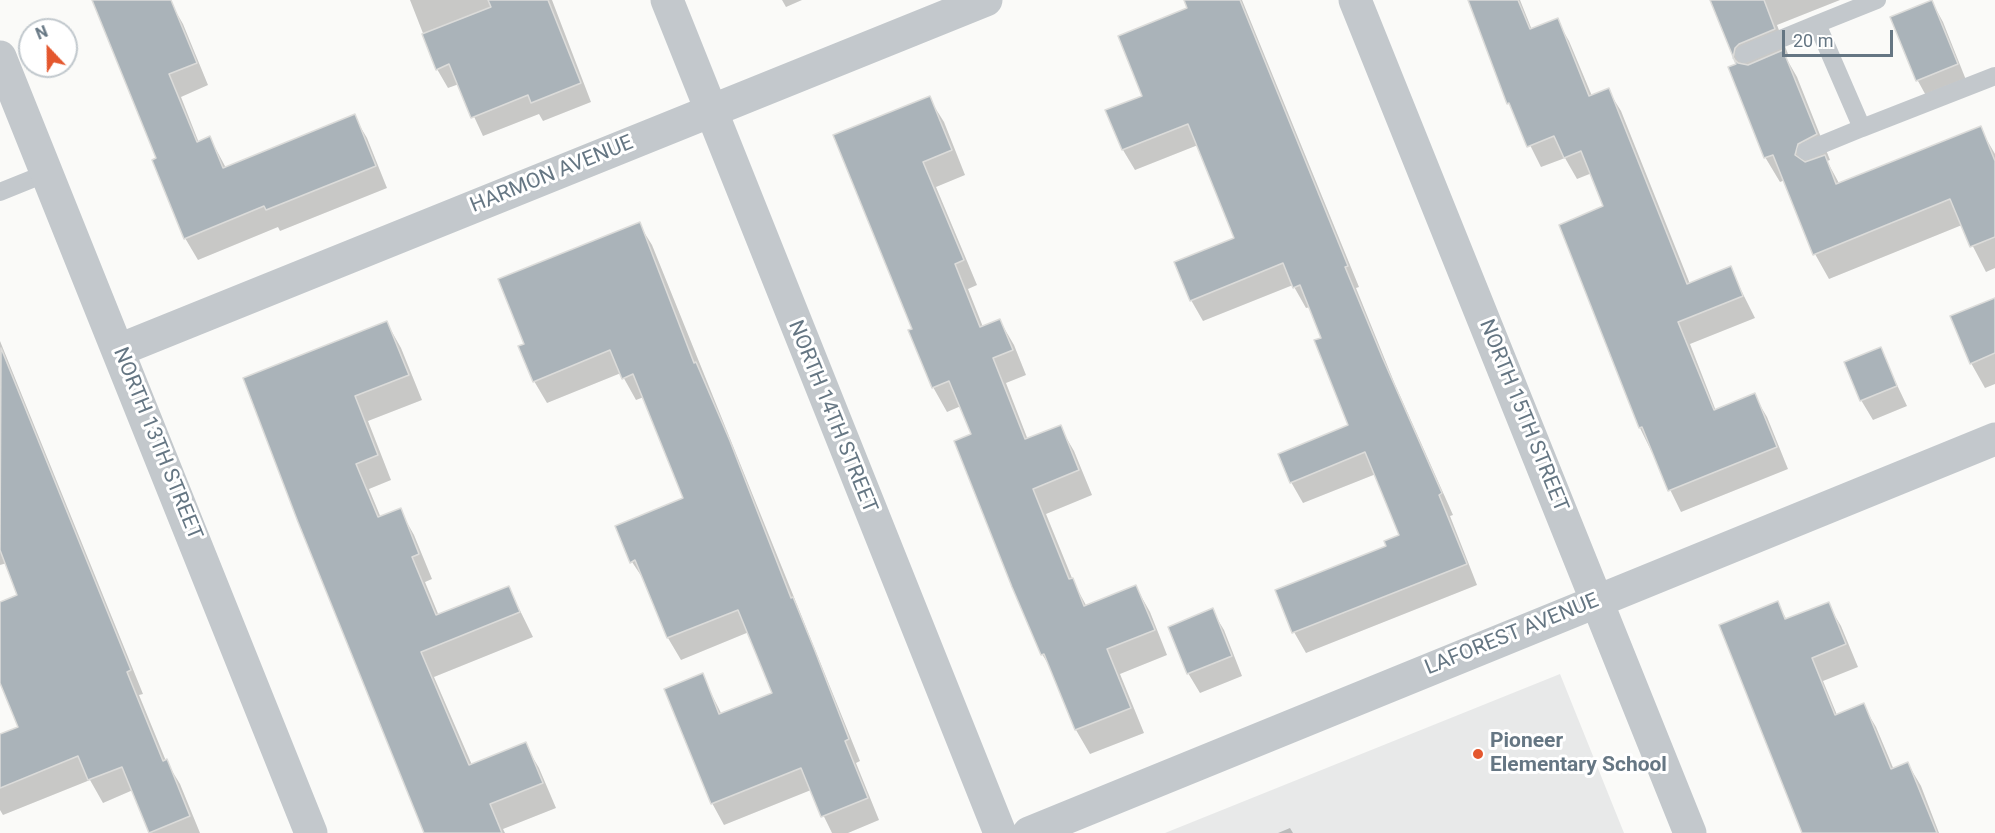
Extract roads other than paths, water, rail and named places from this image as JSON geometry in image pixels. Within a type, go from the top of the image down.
[{"type":"street","name":"NORTH 14TH STREET","points":[[667,0],[1000,833]]},
{"type":"street","name":"HARMON AVENUE","points":[[119,350],[986,0]]},
{"type":"street","name":"NORTH 15TH STREET","points":[[1355,0],[1690,833]]},
{"type":"street","name":"NORTH 13TH STREET","points":[[0,57],[311,833]]},
{"type":"street","name":"LAFOREST AVENUE","points":[[1029,833],[1995,439]]},
{"type":"lane","points":[[1744,54],[1877,0]]},
{"type":"lane","points":[[1817,24],[1862,128]]},
{"type":"lane","points":[[1806,151],[1995,76]]},
{"type":"lane","points":[[0,192],[47,172]]},
{"type":"place","name":"Pioneer Elementary School","points":[[1478,754]]}]
